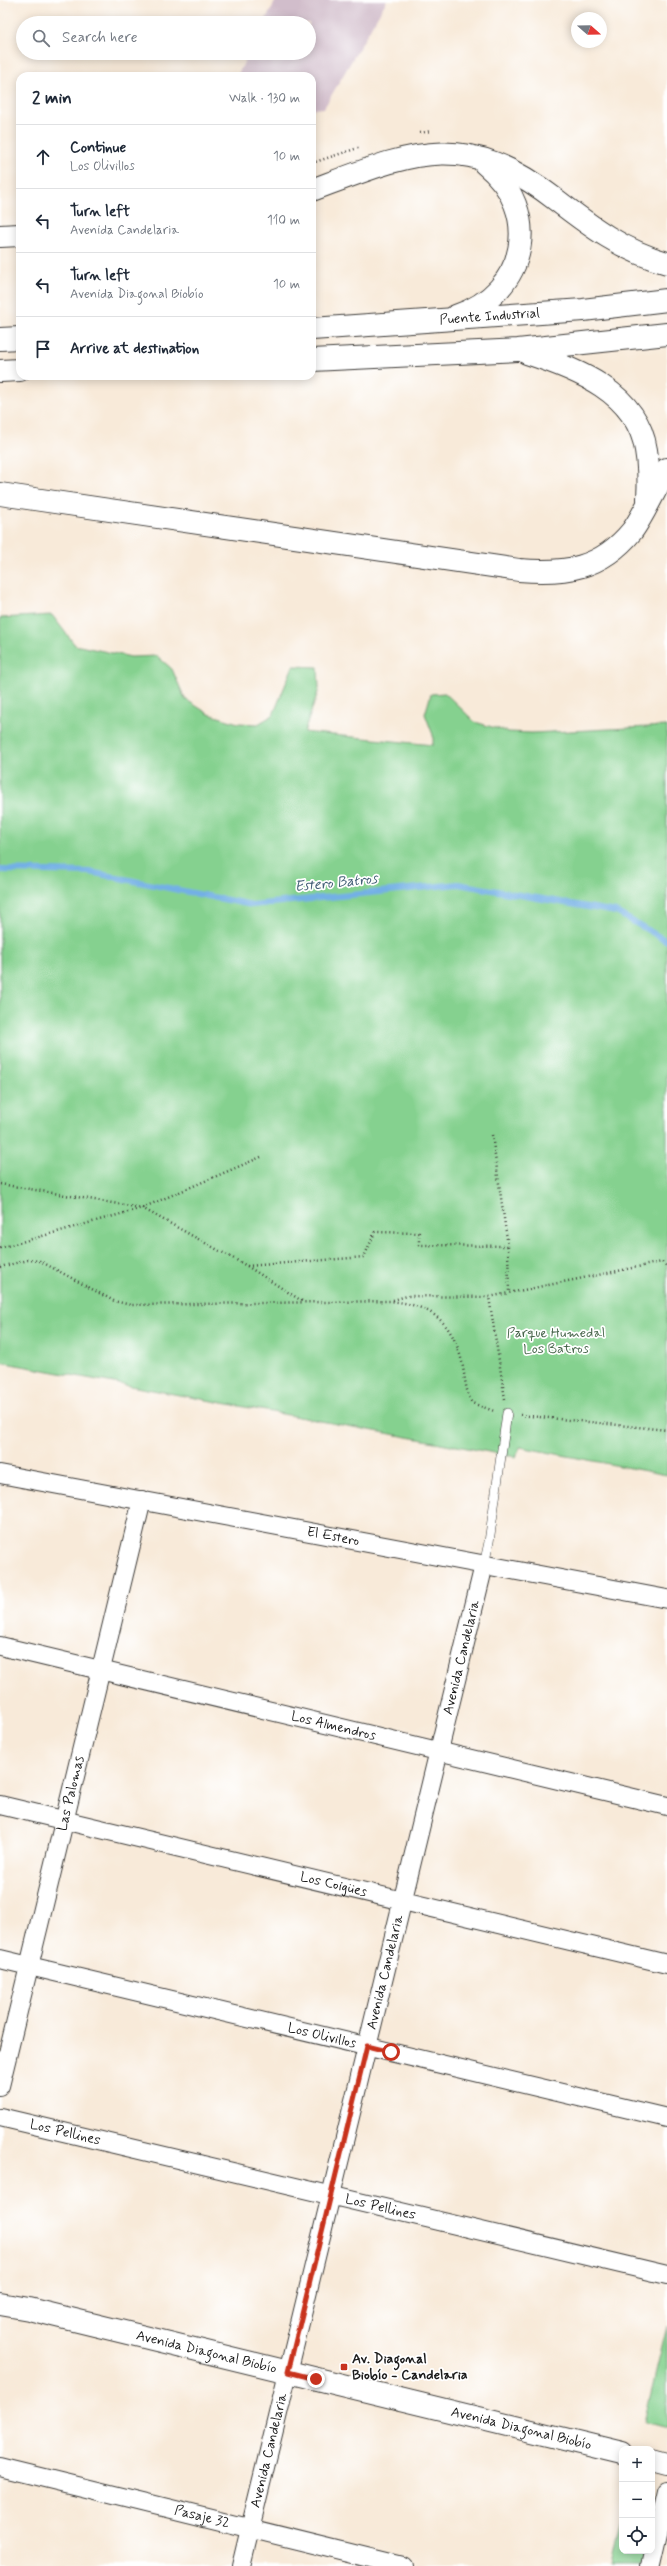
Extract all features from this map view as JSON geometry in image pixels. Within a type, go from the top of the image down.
[{"type":"main road","points":[[316,189],[404,156],[436,152],[474,156],[518,173],[620,245],[667,263]]},
{"type":"main road","points":[[442,320],[464,313],[488,298],[505,280],[513,267],[521,243],[522,223],[511,193],[496,173],[474,156]]},
{"type":"main road","points":[[0,236],[16,235]]},
{"type":"main road","name":"Puente Industrial","points":[[316,329],[583,310],[667,300]]},
{"type":"main road","points":[[316,360],[518,350],[667,334]]},
{"type":"main road","points":[[0,339],[16,338]]},
{"type":"main road","points":[[518,350],[578,371],[610,392],[627,408],[638,427],[646,449],[648,500]]},
{"type":"main road","points":[[0,371],[16,370]]},
{"type":"main road","points":[[0,494],[540,572],[574,569],[608,554],[632,530],[667,469]]},
{"type":"main road","name":"Avenida Diagonal Biobío","points":[[0,2304],[29,2309],[619,2452]]},
{"type":"main road","points":[[655,2461],[667,2464]]},
{"type":"street","name":"El Estero","points":[[0,1474],[667,1599]]},
{"type":"street","name":"Las Palomas","points":[[0,2086],[142,1500]]},
{"type":"street","name":"Avenida Candelaria","points":[[241,2566],[484,1565]]},
{"type":"street","name":"Los Almendros","points":[[0,1646],[667,1806]]},
{"type":"street","name":"Los Coigües","points":[[0,1805],[667,1964]]},
{"type":"street","name":"Los Olivillos","points":[[0,1959],[667,2118]]},
{"type":"street","name":"Los Pellines","points":[[0,2117],[667,2275]]},
{"type":"street","name":"Pasaje 32","points":[[0,2467],[403,2566]]},
{"type":"street","points":[[650,2566],[667,2492]]},
{"type":"lane","points":[[484,1565],[490,1542],[507,1413]]},
{"type":"path","points":[[492,1135],[508,1246],[509,1293]]},
{"type":"path","points":[[0,1248],[142,1208],[261,1157]]},
{"type":"path","points":[[0,1184],[142,1208],[247,1266],[303,1301]]},
{"type":"path","points":[[247,1266],[364,1257],[375,1232],[419,1233],[419,1245],[508,1246]]},
{"type":"path","points":[[0,1267],[28,1260],[40,1261],[114,1300],[131,1305],[303,1301],[390,1301],[422,1307],[444,1322],[457,1346],[465,1386],[472,1403],[481,1408],[507,1413],[667,1430]]},
{"type":"path","points":[[390,1301],[407,1296],[490,1297],[662,1262],[667,1267]]},
{"type":"path","points":[[490,1297],[507,1413]]},
{"type":"shaded area","points":[[276,0],[387,0],[324,108],[316,109],[316,72],[239,72],[245,60],[316,60],[316,16],[268,16]]},
{"type":"green space","name":"Parque Humedal Los Batros","points":[[52,615],[75,645],[131,657],[157,656],[172,669],[185,699],[209,714],[238,723],[258,724],[273,715],[293,666],[318,667],[319,689],[304,732],[433,745],[433,735],[425,714],[431,694],[445,693],[475,722],[509,732],[532,733],[667,726],[667,1475],[520,1447],[516,1457],[0,1362],[0,618]]},
{"type":"green space","points":[[667,2326],[667,2428],[644,2422]]},
{"type":"green space","points":[[619,2521],[619,2554],[646,2554],[643,2566],[609,2566]]},
{"type":"waterway","name":"Estero Batros","points":[[0,870],[90,872],[252,905],[458,884],[616,912],[667,941]]},
{"type":"place","name":"Av. Diagonal Biobío - Candelaria","points":[[344,2367]]},
{"type":"route","points":[[316,2379],[288,2372],[367,2046],[391,2052]]}]
